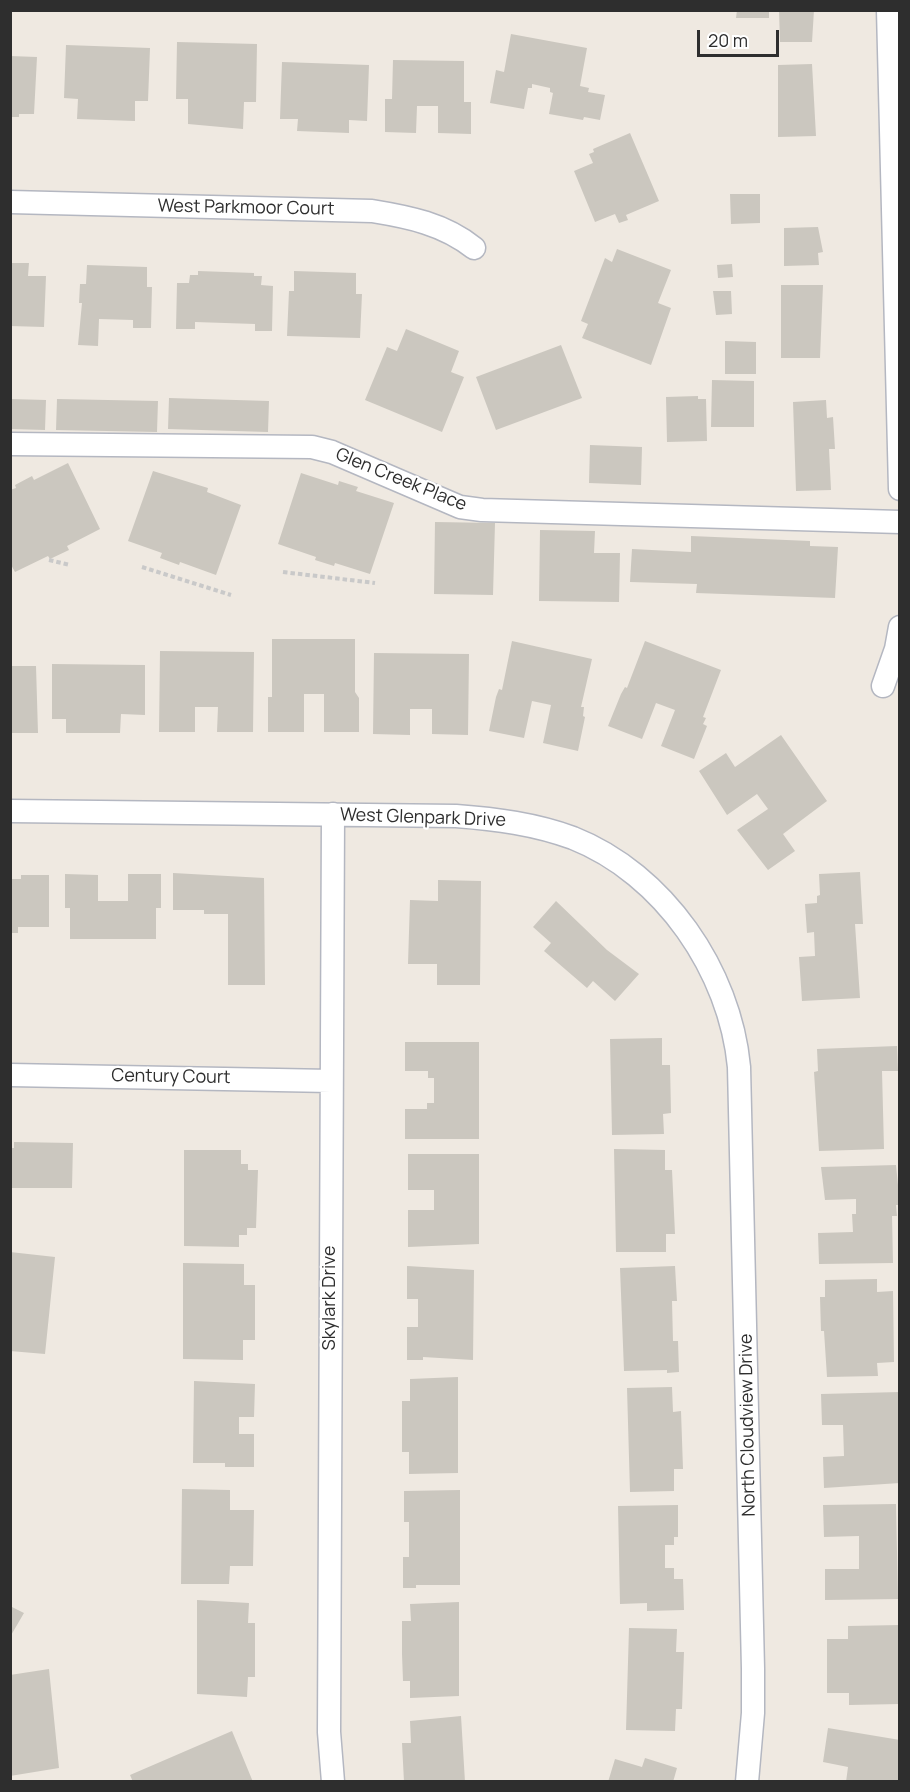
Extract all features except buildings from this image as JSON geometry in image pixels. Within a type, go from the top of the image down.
[{"type":"street","points":[[888,10],[900,489]]},
{"type":"street","name":"West Parkmoor Court","points":[[10,202],[372,211],[405,216],[439,226],[474,248]]},
{"type":"street","name":"Glen Creek Place","points":[[10,444],[312,447],[332,452],[460,507],[482,510],[900,522]]},
{"type":"street","points":[[883,686],[896,649],[900,627]]},
{"type":"street","name":"West Glenpark Drive","points":[[10,812],[333,814],[498,819],[572,838],[608,855],[664,902],[704,956],[729,1013],[736,1040],[739,1067]]},
{"type":"street","name":"Skylark Drive","points":[[333,814],[330,1081],[329,1732],[333,1782]]},
{"type":"street","name":"North Cloudview Drive","points":[[739,1067],[753,1669],[753,1713],[747,1782]]},
{"type":"street","name":"Century Court","points":[[10,1075],[330,1081]]},
{"type":"path","points":[[49,560],[70,565]]},
{"type":"path","points":[[142,567],[231,595]]},
{"type":"path","points":[[283,572],[375,583]]}]
